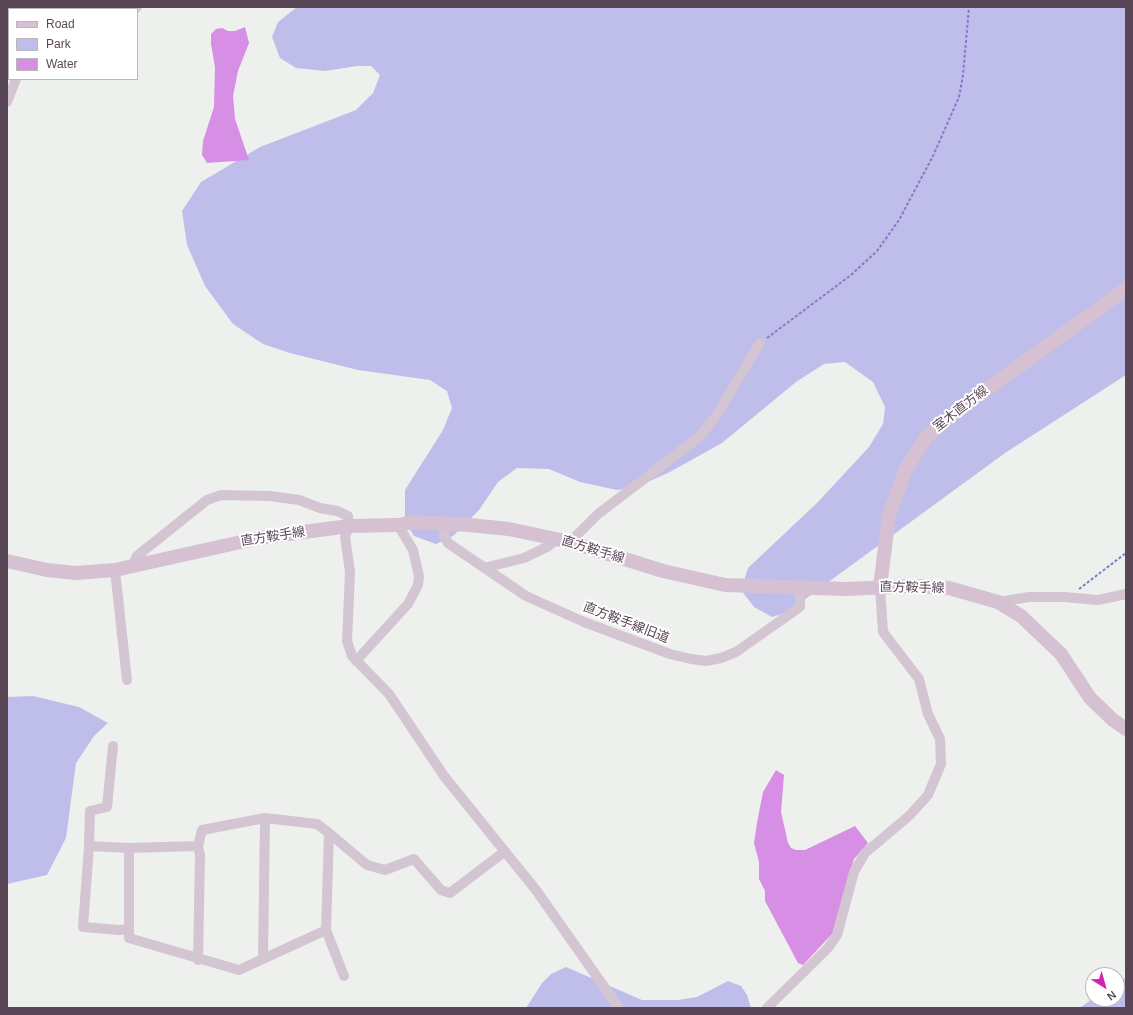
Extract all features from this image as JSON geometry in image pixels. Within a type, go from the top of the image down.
[{"type":"main road","name":"室木直方線","points":[[880,587],[889,515],[906,469],[927,436],[957,411],[1126,289]]},
{"type":"main road","name":"直方鞍手線","points":[[7,561],[47,570],[76,573],[115,570],[259,538],[349,526],[398,525],[413,522],[509,529],[564,540],[663,571],[725,585],[847,589],[880,587],[949,588],[998,602],[1021,616],[1061,654],[1090,698],[1112,720],[1126,729]]},
{"type":"street","points":[[7,102],[16,80]]},
{"type":"street","points":[[484,568],[524,558],[564,540],[698,438],[714,418],[760,343]]},
{"type":"street","points":[[132,566],[137,556],[207,500],[221,495],[270,496],[299,500],[320,508],[337,511],[348,516],[349,526],[345,537],[350,572],[347,641],[352,656],[389,694],[444,776],[536,890],[619,1008]]},
{"type":"street","name":"直方鞍手線旧道","points":[[446,524],[444,536],[448,543],[526,596],[541,604],[670,654],[706,661],[721,658],[736,652],[800,607],[800,587]]},
{"type":"street","points":[[356,661],[408,604],[418,585],[419,576],[413,550],[398,525]]},
{"type":"street","points":[[115,570],[127,680]]},
{"type":"street","points":[[768,1008],[828,948],[837,935],[854,872],[865,853],[909,816],[928,795],[941,764],[940,739],[928,714],[919,680],[883,632],[880,587]]},
{"type":"street","points":[[998,602],[1029,597],[1068,597],[1098,600],[1126,594]]},
{"type":"street","points":[[113,746],[107,807],[90,811],[83,928],[119,930],[129,929]]},
{"type":"street","points":[[198,960],[200,855],[198,846],[202,830],[265,818],[317,824],[368,865],[385,870],[414,859],[441,890],[450,893],[504,852]]},
{"type":"street","points":[[263,958],[265,818]]},
{"type":"street","points":[[329,833],[326,930],[344,976]]},
{"type":"street","points":[[89,846],[129,848],[198,846]]},
{"type":"street","points":[[129,848],[129,938],[198,960],[240,970],[326,930]]},
{"type":"path","points":[[760,343],[851,275],[877,251],[899,220],[934,156],[959,97],[963,75],[968,7]]},
{"type":"path","points":[[1068,597],[1126,553]]},
{"type":"green space","points":[[297,7],[1126,7],[1126,375],[1005,453],[786,613],[772,617],[754,607],[741,590],[748,568],[818,502],[869,447],[883,424],[885,407],[873,382],[845,362],[824,364],[796,382],[722,443],[668,473],[634,488],[617,490],[580,482],[549,469],[517,468],[498,482],[479,510],[453,536],[436,544],[414,536],[405,521],[405,490],[443,430],[452,408],[447,391],[430,380],[358,370],[290,353],[263,344],[233,324],[205,286],[187,245],[182,211],[201,182],[260,147],[356,110],[373,93],[380,75],[371,66],[357,66],[325,71],[296,68],[280,58],[272,37],[278,22]]},
{"type":"green space","points":[[33,696],[79,707],[108,723],[94,736],[76,763],[66,838],[47,875],[7,884],[7,697]]},
{"type":"green space","points":[[566,967],[642,1000],[678,1000],[697,997],[728,981],[741,986],[747,995],[751,1008],[526,1008],[542,983],[551,974]]},
{"type":"green space","points":[[1125,978],[1126,1008],[1080,1008],[1085,1004],[1085,1007],[1125,1007]]},
{"type":"water","points":[[245,27],[249,43],[238,71],[233,96],[235,119],[249,160],[207,163],[202,155],[203,141],[214,107],[215,67],[211,44],[211,34],[216,29],[222,28],[228,31],[235,31]]},
{"type":"water","points":[[776,770],[784,775],[781,812],[788,843],[791,848],[796,850],[805,850],[855,826],[868,843],[854,859],[832,934],[803,965],[798,963],[765,901],[765,891],[759,879],[759,862],[754,843],[763,792]]}]
